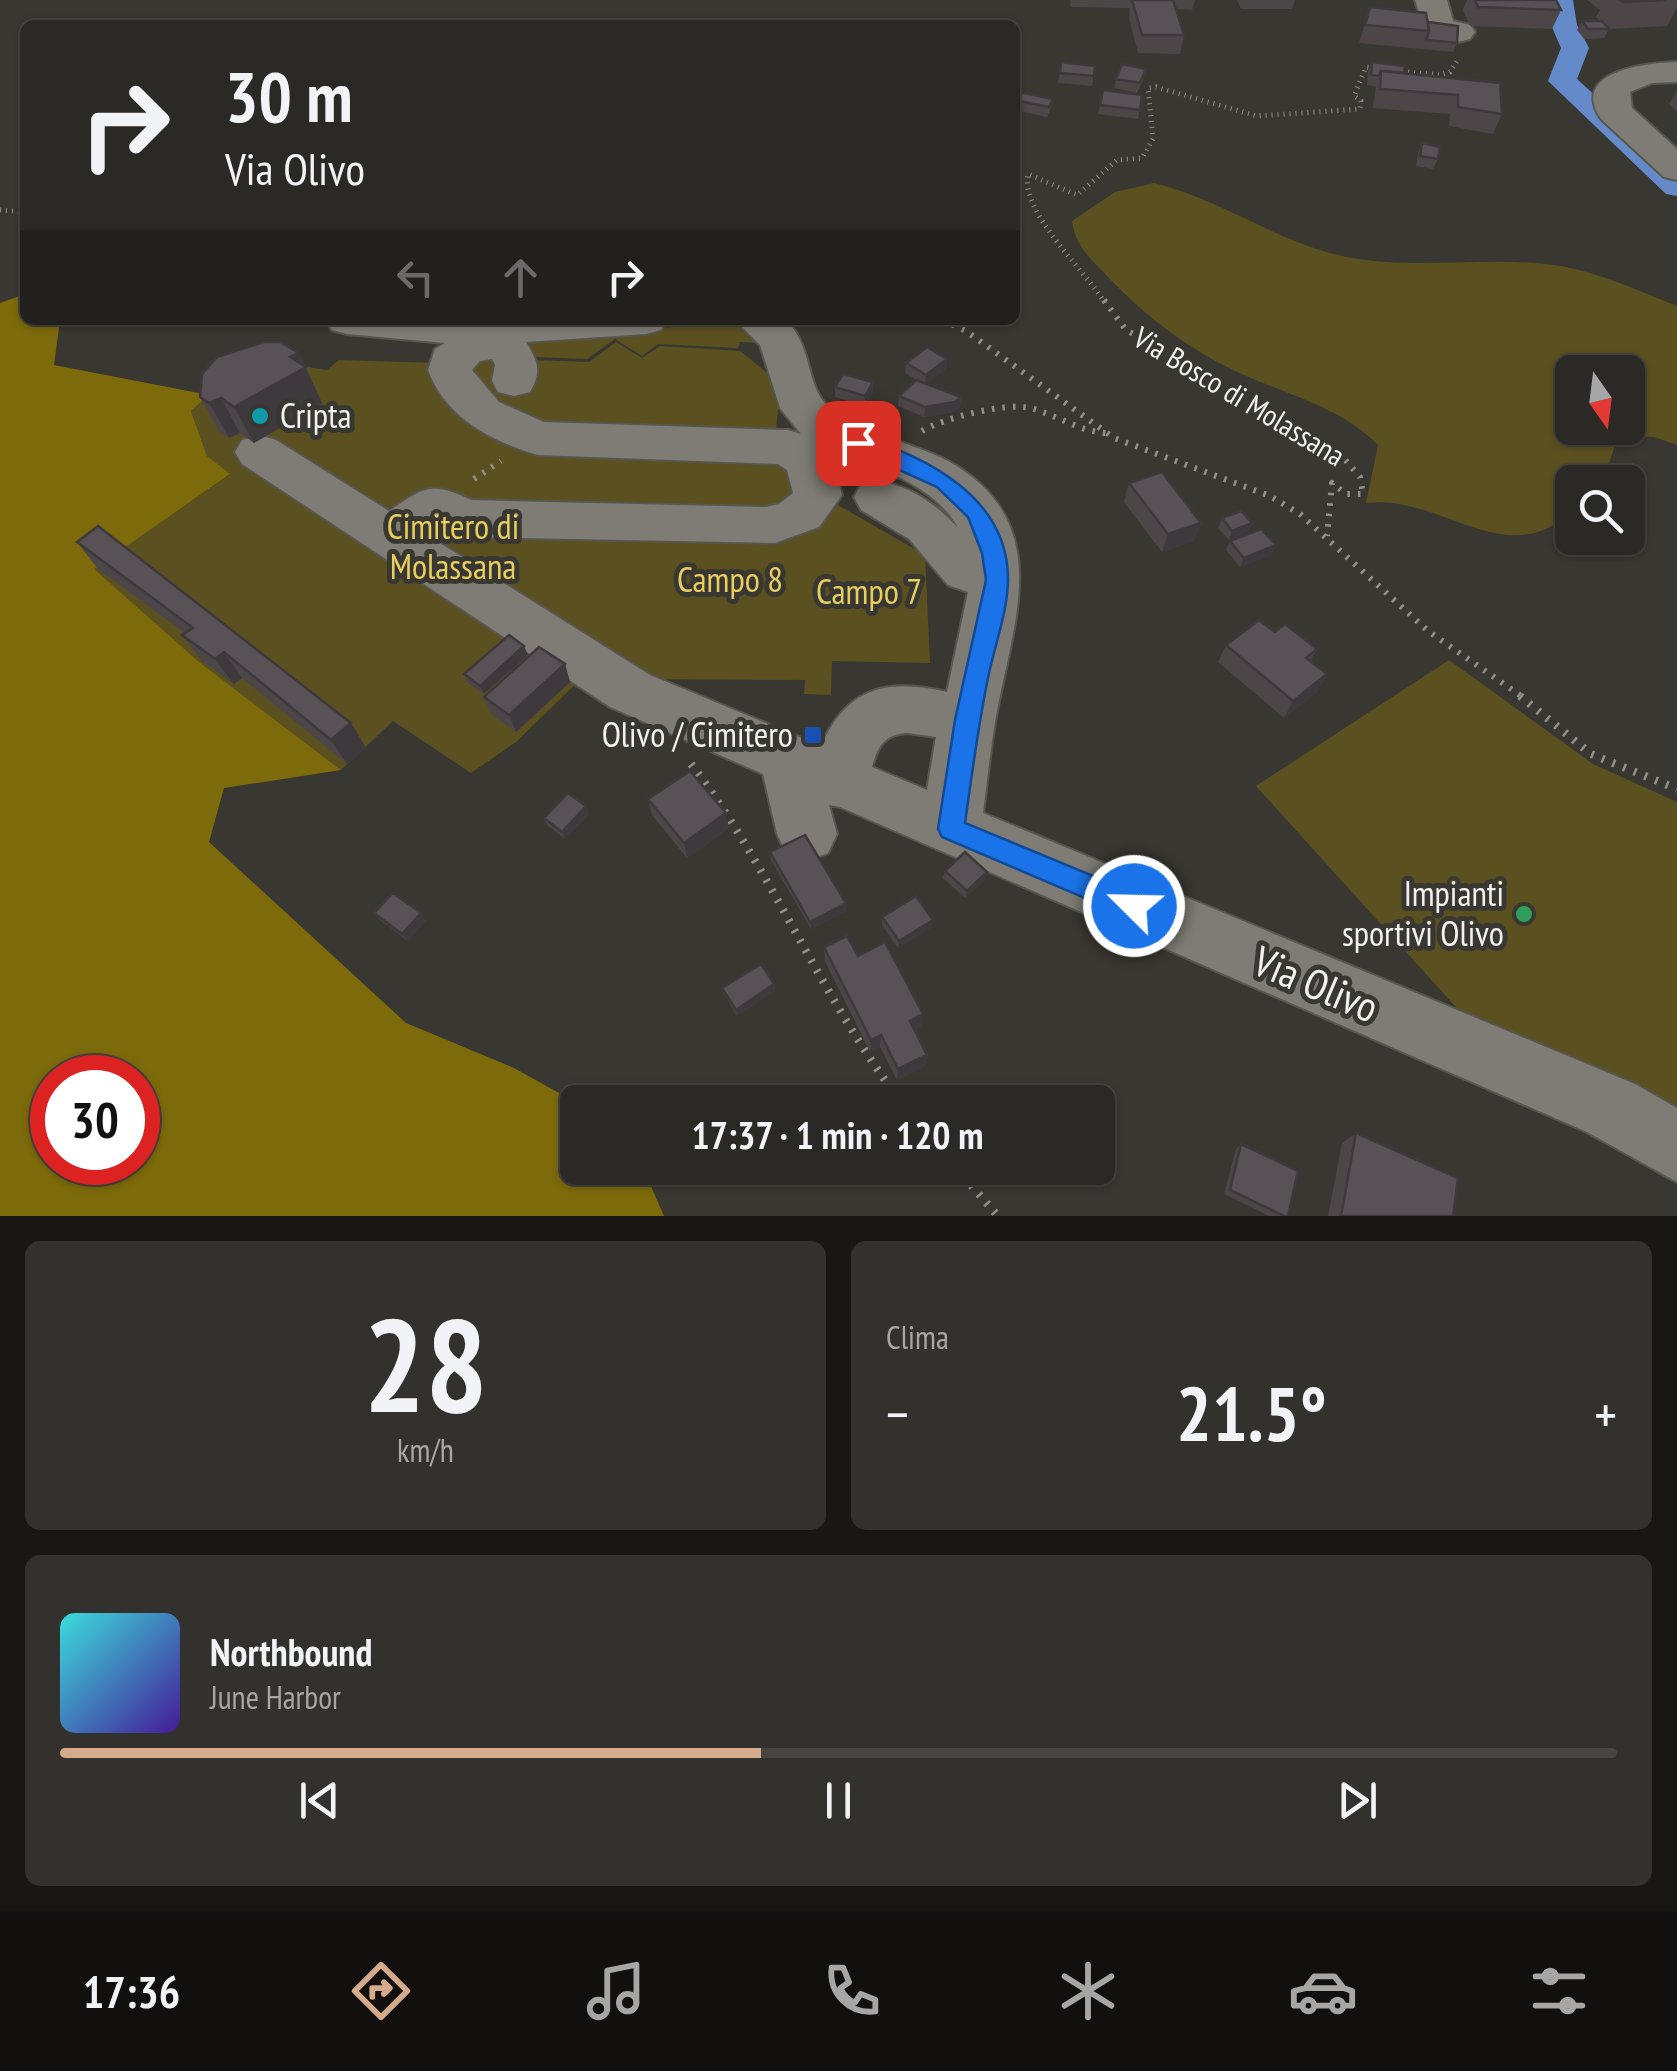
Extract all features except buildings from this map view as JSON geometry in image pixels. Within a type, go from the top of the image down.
[{"type":"street","points":[[1431,0],[1438,26],[1458,32]]},
{"type":"street","points":[[1676,168],[1614,111],[1610,99],[1612,87],[1625,79],[1677,72]]},
{"type":"street","points":[[383,325],[501,329],[565,325]]},
{"type":"street","points":[[762,325],[784,342],[802,406],[810,417],[896,482],[944,482],[977,513],[987,532],[997,580],[967,720],[951,829]]},
{"type":"street","points":[[390,536],[436,504],[464,518],[766,526],[794,521],[808,512],[818,495],[809,461],[788,447],[538,438],[483,413],[456,385],[451,360],[467,347],[487,342],[507,346],[517,365],[514,381]]},
{"type":"street","name":"Via Olivo","points":[[259,452],[630,692],[811,793],[951,829],[1611,1108],[1677,1147]]},
{"type":"street","points":[[811,793],[871,718],[893,709],[967,720]]},
{"type":"path","name":"Via Bosco di Molassana","points":[[1327,536],[1332,483],[1346,494],[1363,494],[1359,474],[1346,457],[1270,414],[1243,405],[1150,342],[1127,332],[1092,280],[1036,212],[1026,180],[1028,174],[1077,194],[1098,180],[1116,160],[1142,158],[1152,148],[1155,130],[1146,100],[1148,88],[1156,87],[1234,113],[1270,117],[1360,109],[1361,100],[1354,96],[1366,66],[1411,73],[1450,72],[1458,59],[1458,32]]},
{"type":"path","points":[[953,325],[1108,434],[1184,467],[1270,496],[1327,536],[1428,630],[1530,702],[1591,754],[1677,789]]},
{"type":"path","points":[[896,482],[922,432],[932,425],[994,409],[1028,407],[1063,418],[1088,432],[1108,434]]},
{"type":"path","points":[[436,504],[538,438]]},
{"type":"path","points":[[746,840],[832,1000],[873,1069],[887,1085]]},
{"type":"path","points":[[971,1185],[998,1216]]},
{"type":"green space","points":[[1154,183],[1203,199],[1297,242],[1347,257],[1397,263],[1546,264],[1613,280],[1677,306],[1677,445],[1645,437],[1645,355],[1555,355],[1555,445],[1615,445],[1609,465],[1555,465],[1555,523],[1522,535],[1497,534],[1420,509],[1366,503],[1378,445],[1348,421],[1225,366],[1171,333],[1085,252],[1072,221],[1115,192]]},
{"type":"green space","points":[[738,325],[748,327],[761,343],[740,342],[738,348],[658,344],[642,356],[615,339],[587,359],[535,357],[527,338]]},
{"type":"green space","name":"Cimitero di Molassana","points":[[616,342],[642,358],[660,346],[740,351],[781,384],[775,437],[831,501],[925,555],[930,663],[832,661],[831,695],[804,694],[805,680],[581,679],[516,742],[471,773],[393,721],[341,770],[198,661],[93,569],[229,475],[207,456],[191,411],[209,395],[281,363],[327,370],[339,360],[440,363],[450,346],[534,360],[589,362]]},
{"type":"green space","name":"Impianti sportivi Olivo","points":[[1449,660],[1593,764],[1677,802],[1677,1106],[1473,1026],[1256,786]]},
{"type":"shaded area","points":[[20,296],[20,325],[59,325],[54,365],[209,395],[191,411],[207,456],[230,474],[94,569],[198,661],[341,770],[224,788],[209,842],[406,1023],[514,1068],[560,1094],[560,1185],[650,1185],[664,1216],[0,1216],[0,303]]},
{"type":"waterway","points":[[1560,0],[1564,25],[1575,48],[1562,81],[1677,187]]},
{"type":"place","name":"Cripta","points":[[260,416]]},
{"type":"place","name":"Olivo / Cimitero","points":[[813,735]]},
{"type":"place","name":"Impianti sportivi Olivo","points":[[1524,914]]},
{"type":"route","points":[[858,443],[914,466],[964,498],[977,513],[993,553],[997,580],[992,614],[967,720],[951,829],[1134,906]]},
{"type":"park label","name":"Campo 8","points":[[730,580]]},
{"type":"park label","name":"Campo 7","points":[[869,592]]}]
